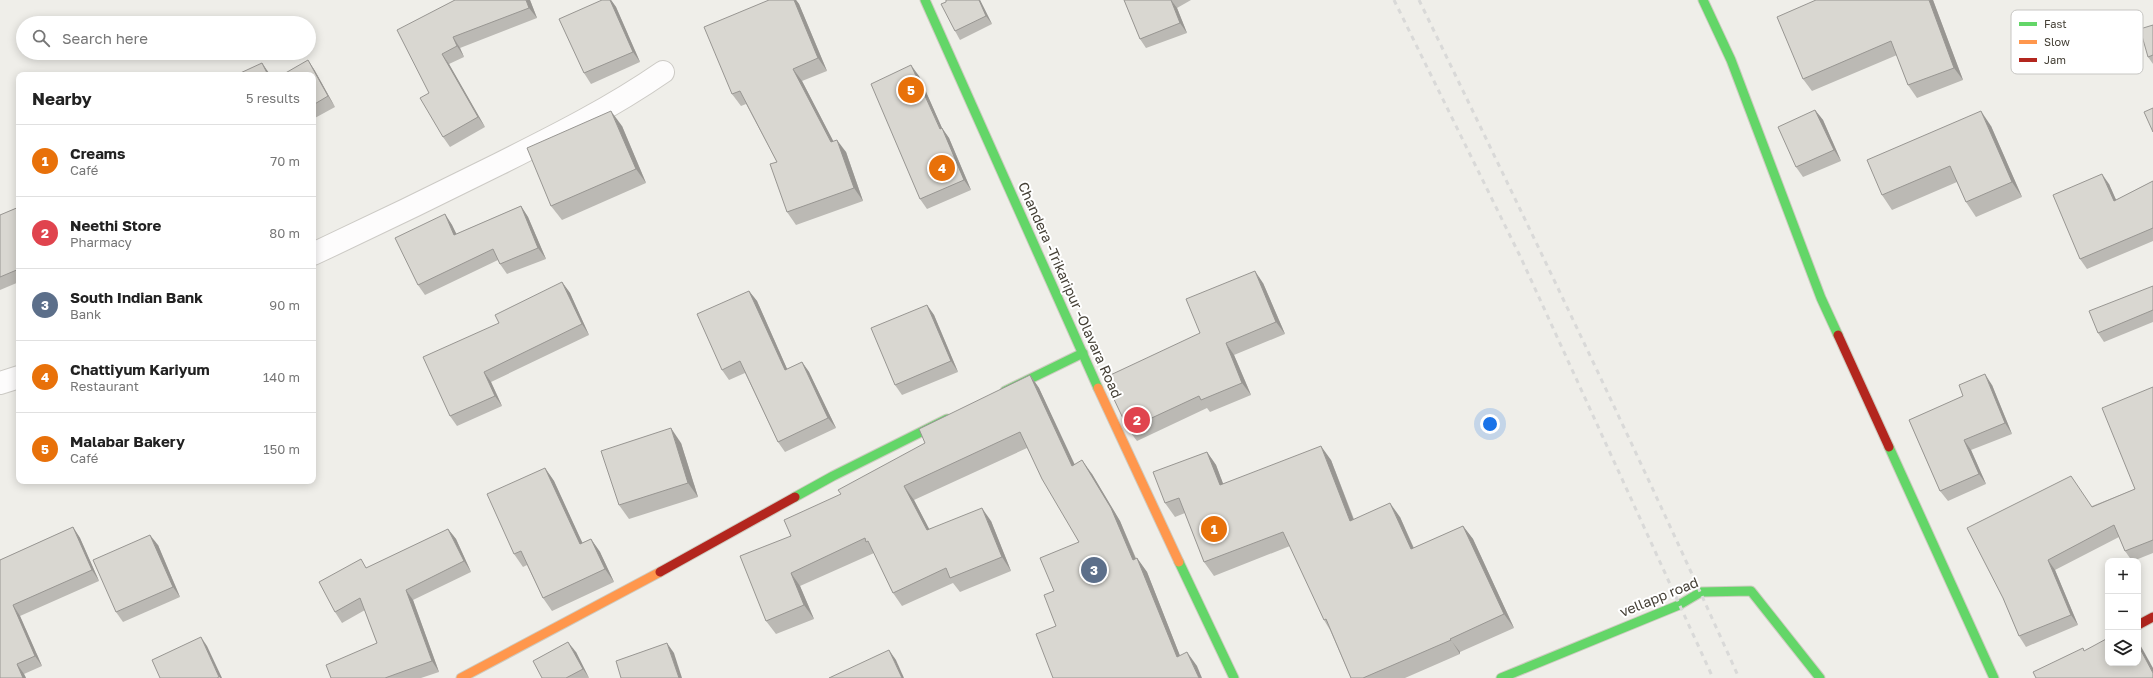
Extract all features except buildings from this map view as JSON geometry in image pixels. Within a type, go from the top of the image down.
[{"type":"street","name":"Chandera -Trikaripur -Olavara Road","points":[[925,0],[1083,353],[1234,678]]},
{"type":"street","points":[[1703,0],[1731,60],[1821,298],[1994,678]]},
{"type":"street","points":[[316,253],[427,201],[559,134],[625,98],[663,72]]},
{"type":"street","points":[[994,396],[1083,353]]},
{"type":"street","points":[[0,384],[16,378]]},
{"type":"street","points":[[461,678],[710,546],[833,476],[952,416]]},
{"type":"street","name":"vellapp road","points":[[1501,678],[1679,605],[1701,592],[1751,591],[1820,678]]},
{"type":"street","points":[[2141,623],[2153,617]]},
{"type":"railway","points":[[1394,0],[1521,258],[1713,678]]},
{"type":"railway","points":[[1419,0],[1622,423],[1739,678]]},
{"type":"traffic: fast","points":[[925,0],[1098,388]]},
{"type":"traffic: fast","points":[[1703,0],[1731,60],[1821,298],[1838,335]]},
{"type":"traffic: fast","points":[[1005,391],[1083,353]]},
{"type":"traffic: fast","points":[[795,497],[833,476],[947,419]]},
{"type":"traffic: fast","points":[[1889,447],[1994,678]]},
{"type":"traffic: fast","points":[[1179,562],[1234,678]]},
{"type":"traffic: fast","points":[[1501,678],[1679,605],[1701,592],[1751,591],[1820,678]]},
{"type":"traffic: slow","points":[[1098,388],[1179,562]]},
{"type":"traffic: slow","points":[[461,678],[660,572]]},
{"type":"traffic: jam","points":[[1838,335],[1889,447]]},
{"type":"traffic: jam","points":[[660,572],[795,497]]},
{"type":"traffic: jam","points":[[2141,623],[2153,617]]},
{"type":"place","name":"Malabar Bakery","points":[[911,90]]},
{"type":"place","name":"Chattiyum Kariyum","points":[[942,168]]},
{"type":"place","name":"Neethi Store","points":[[1137,420]]},
{"type":"place","name":"Creams","points":[[1214,529]]},
{"type":"place","name":"South Indian Bank","points":[[1094,570]]}]
